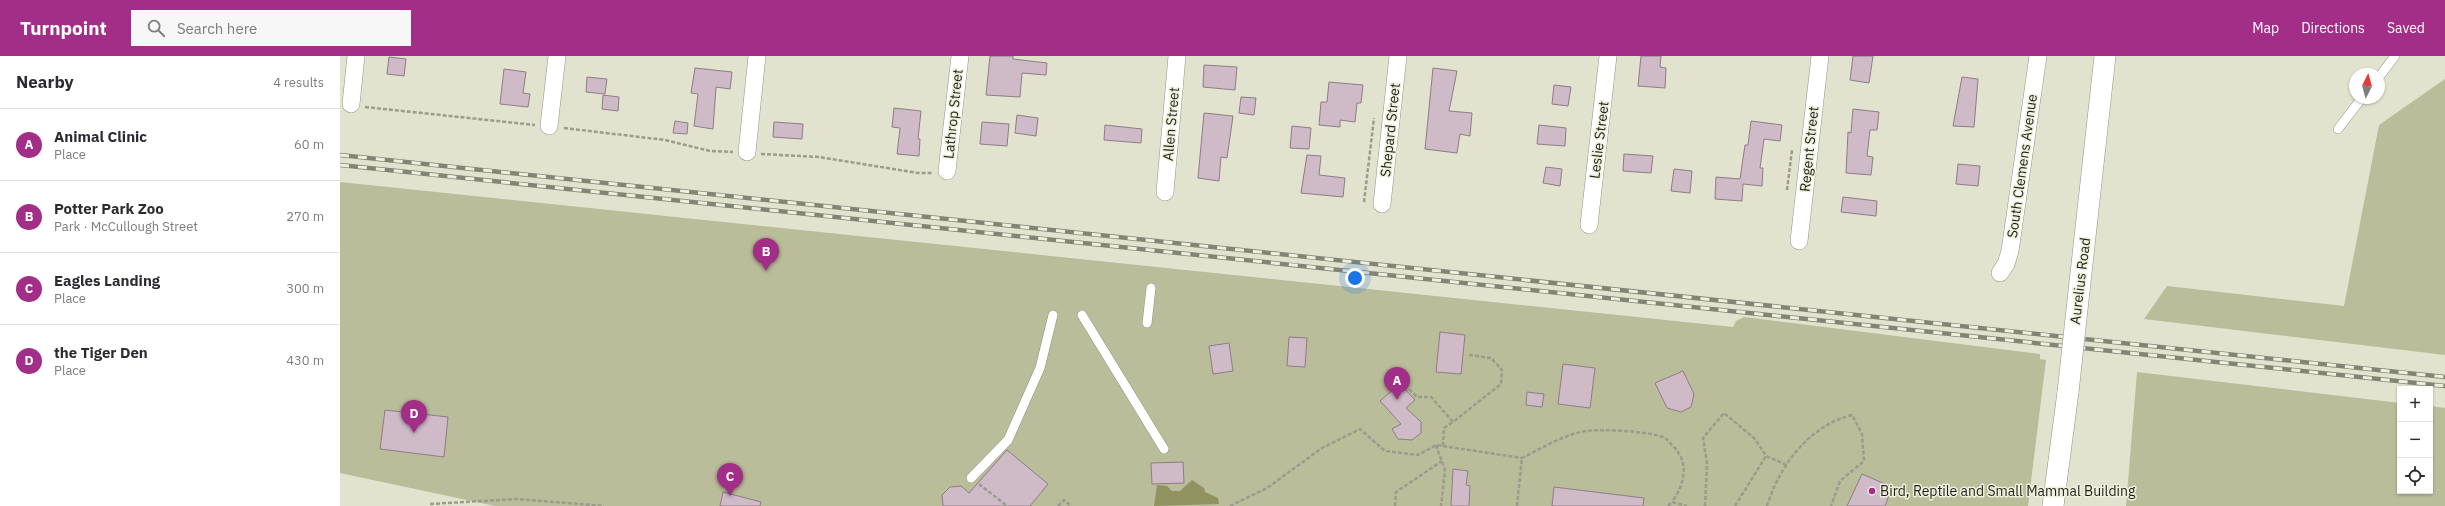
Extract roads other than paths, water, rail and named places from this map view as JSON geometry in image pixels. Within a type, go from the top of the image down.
[{"type":"street","points":[[351,104],[356,56]]},
{"type":"street","points":[[549,126],[557,56]]},
{"type":"street","points":[[747,152],[757,56]]},
{"type":"street","name":"Lathrop Street","points":[[947,171],[960,56]]},
{"type":"street","name":"Allen Street","points":[[1165,192],[1177,56]]},
{"type":"street","name":"Shepard Street","points":[[1382,204],[1398,56]]},
{"type":"street","name":"Leslie Street","points":[[1589,225],[1608,56]]},
{"type":"street","name":"Regent Street","points":[[1799,241],[1820,56]]},
{"type":"street","name":"South Clemens Avenue","points":[[2000,273],[2006,264],[2010,251],[2038,56]]},
{"type":"street","name":"Aurelius Road","points":[[2053,506],[2068,392],[2106,56]]},
{"type":"lane","points":[[2385,69],[2395,56]]},
{"type":"lane","points":[[2338,129],[2357,104]]},
{"type":"lane","points":[[1147,323],[1152,288]]},
{"type":"lane","points":[[971,478],[1008,440],[1040,368],[1053,315]]},
{"type":"lane","points":[[1082,315],[1164,449]]},
{"type":"railway","points":[[340,155],[2445,377]]},
{"type":"railway","points":[[340,165],[2445,386]]},
{"type":"place","name":"Potter Park Zoo","points":[[766,271]]},
{"type":"place","name":"Animal Clinic","points":[[1397,400]]},
{"type":"place","name":"the Tiger Den","points":[[414,433]]},
{"type":"place","name":"Bird, Reptile and Small Mammal Building","points":[[1872,491]]},
{"type":"place","name":"Eagles Landing","points":[[730,496]]}]
